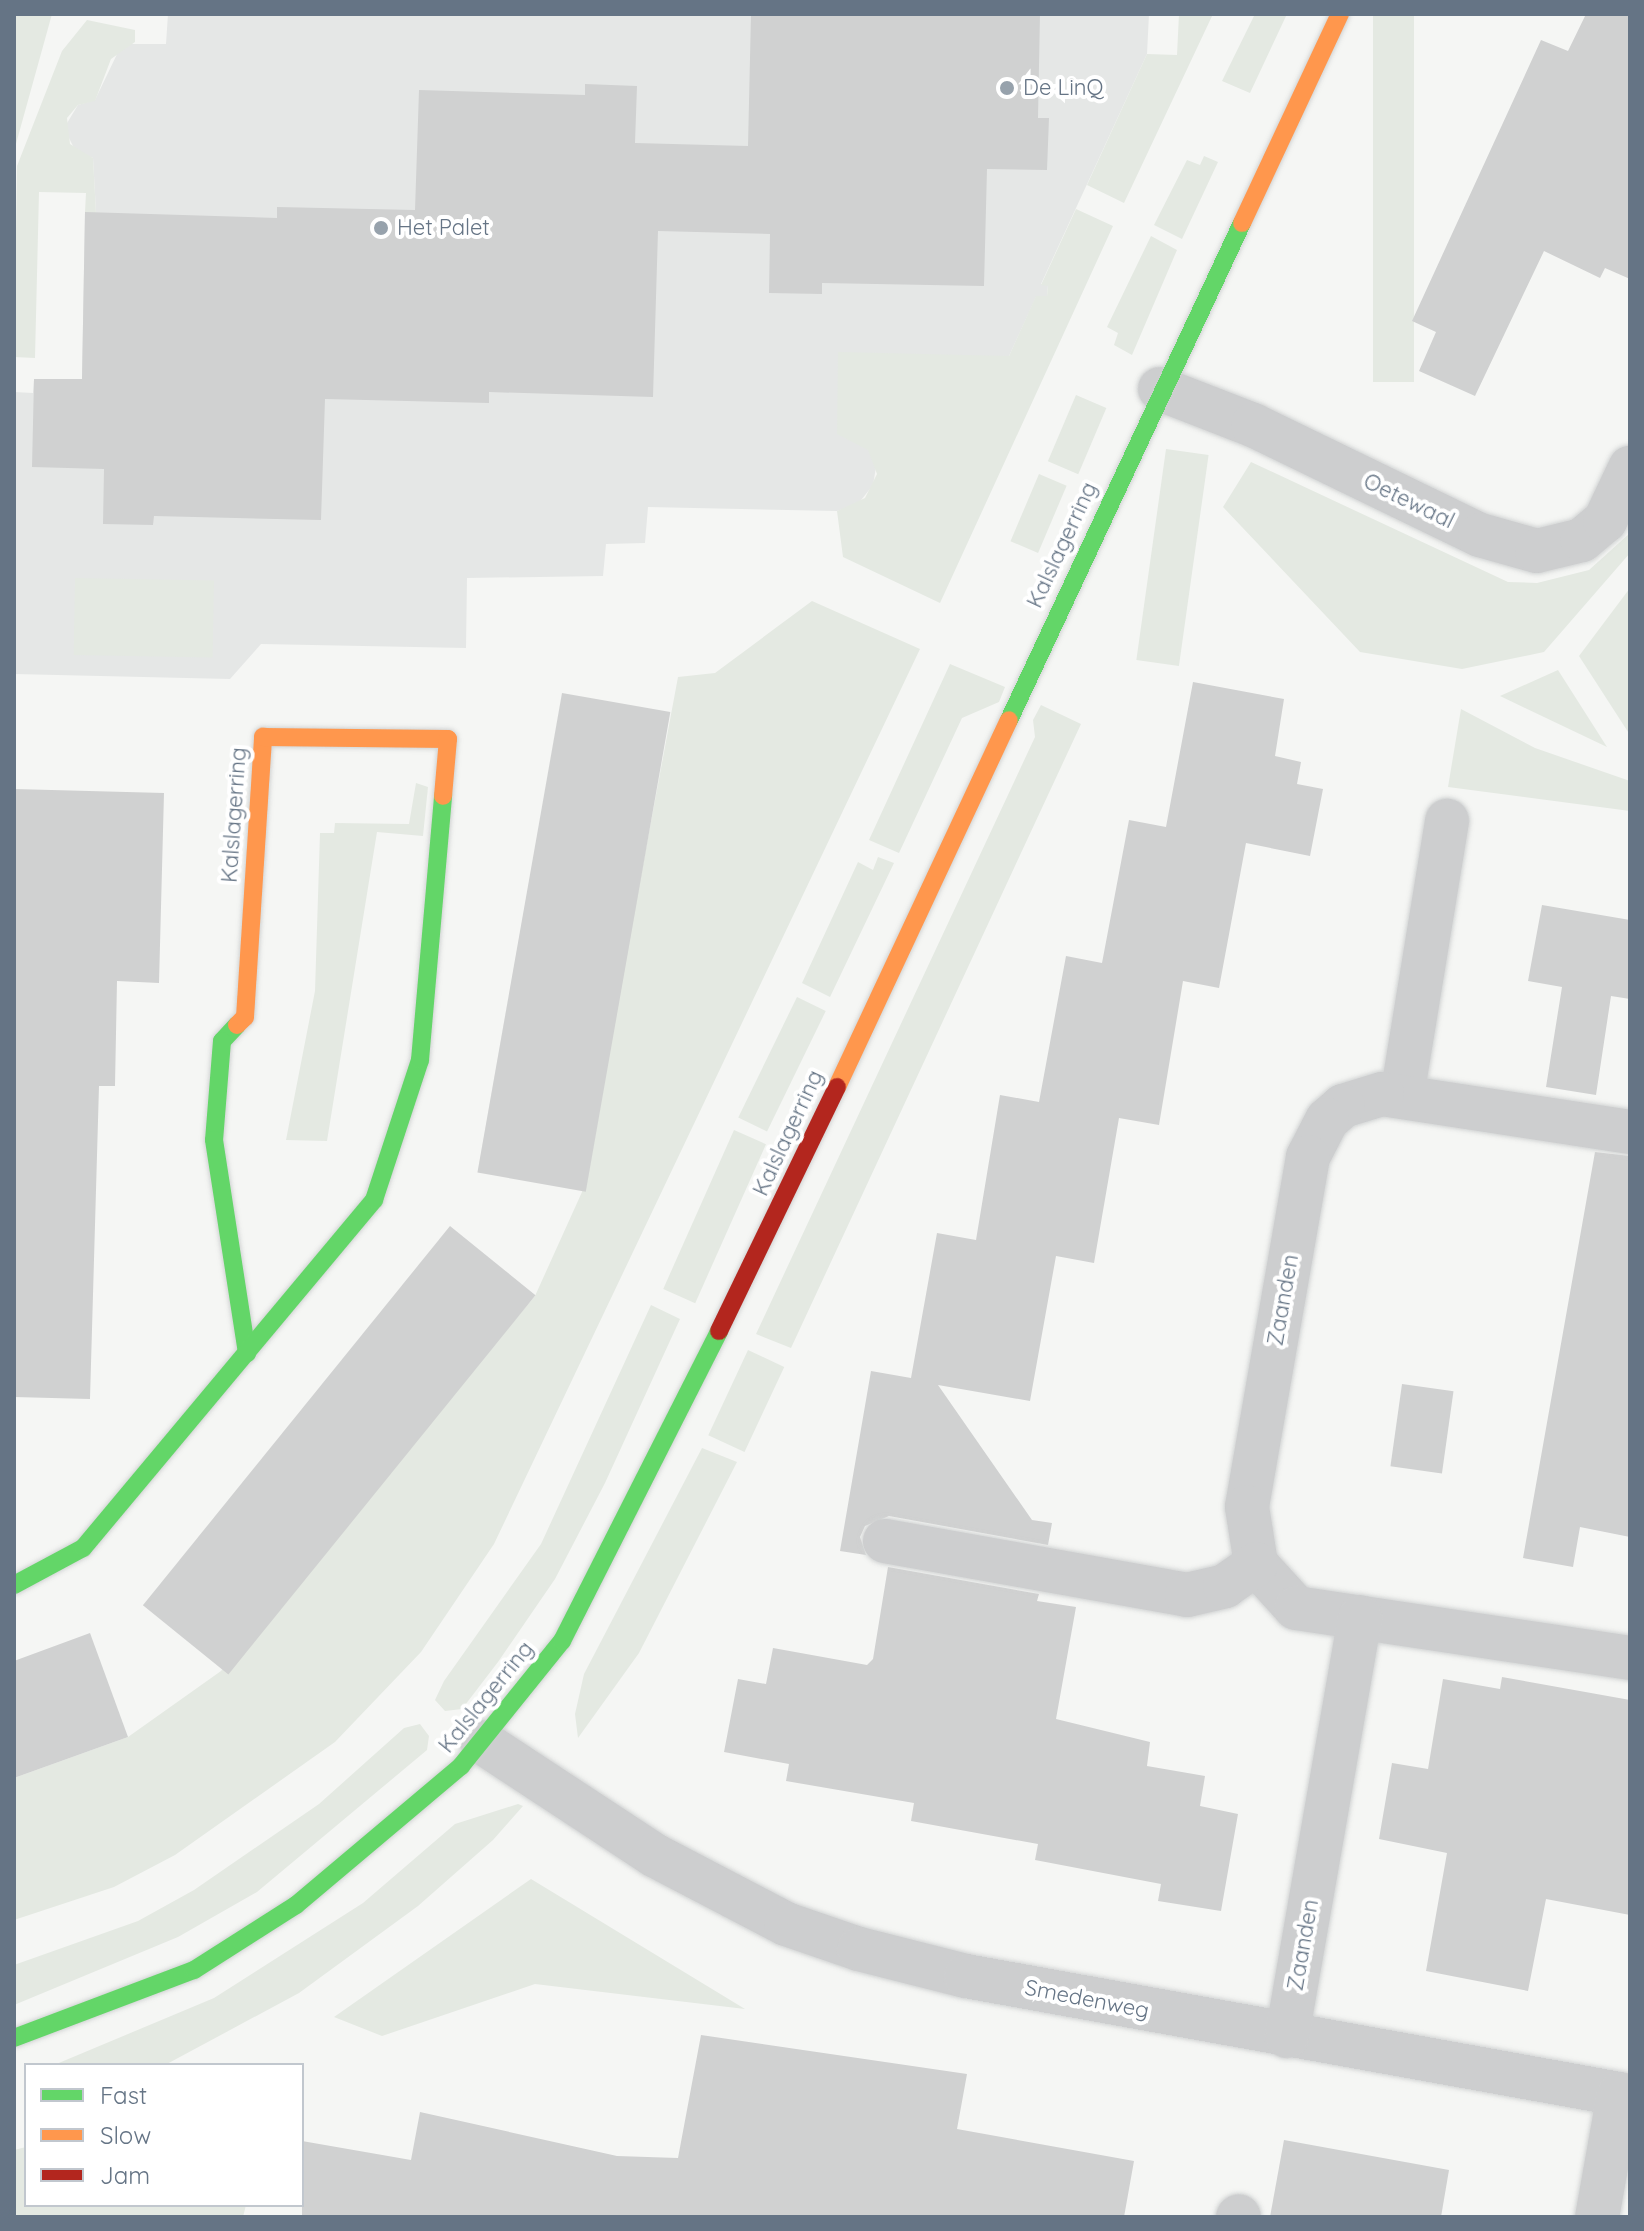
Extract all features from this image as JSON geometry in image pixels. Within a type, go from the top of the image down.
[{"type":"street","name":"Kalslagerring","points":[[14,2038],[133,1997],[238,1945],[383,1838],[482,1742],[562,1641],[632,1511],[1340,14]]},
{"type":"street","name":"Oetewaal","points":[[1160,389],[1253,425],[1480,535],[1537,551],[1582,540],[1605,521],[1630,468]]},
{"type":"street","name":"Kalslagerring","points":[[14,1585],[83,1548],[247,1353],[374,1200],[420,1060],[448,739],[263,737],[245,1017],[222,1041],[214,1140],[247,1353]]},
{"type":"street","points":[[1402,1096],[1447,821]]},
{"type":"street","name":"Zaanden","points":[[1256,1564],[1247,1507],[1308,1157],[1327,1120],[1343,1106],[1382,1094],[1630,1132]]},
{"type":"street","points":[[885,1541],[1187,1595],[1225,1586],[1256,1564],[1296,1608],[1630,1658]]},
{"type":"street","name":"Zaanden","points":[[1287,2036],[1360,1617]]},
{"type":"street","name":"Smedenweg","points":[[482,1742],[654,1855],[786,1924],[917,1966],[1287,2036],[1624,2095],[1597,2217]]},
{"type":"shaded area","points":[[14,14],[52,14],[14,151]]},
{"type":"shaded area","points":[[168,14],[1149,14],[1147,54],[1041,284],[1048,285],[1047,297],[1036,297],[1009,356],[846,435],[869,450],[876,467],[873,485],[858,504],[837,511],[648,507],[645,543],[606,544],[603,576],[467,578],[466,648],[261,644],[230,679],[14,674],[14,392],[33,393],[34,379],[82,379],[85,212],[96,212],[93,158],[75,150],[64,128],[78,105],[95,100],[119,50],[129,44],[166,44]]},
{"type":"shaded area","points":[[1179,14],[1213,14],[1124,203],[1087,185],[1147,54],[1177,55]]},
{"type":"shaded area","points":[[1255,14],[1287,14],[1250,93],[1222,81]]},
{"type":"shaded area","points":[[1373,14],[1414,14],[1414,382],[1373,382]]},
{"type":"shaded area","points":[[87,20],[135,30],[135,42],[111,59],[95,101],[78,105],[67,118],[70,144],[93,158],[96,213],[85,212],[86,193],[39,192],[35,358],[14,357],[17,166],[62,51]]},
{"type":"shaded area","points":[[1204,156],[1218,162],[1182,239],[1154,225],[1187,160],[1200,165]]},
{"type":"shaded area","points":[[1076,209],[1113,226],[940,603],[843,557],[837,511],[865,498],[877,474],[868,450],[837,434],[838,352],[1009,356],[1036,296],[1047,296],[1048,286],[1041,285]]},
{"type":"shaded area","points":[[1151,236],[1177,250],[1132,355],[1114,345],[1118,333],[1107,327]]},
{"type":"shaded area","points":[[1076,395],[1106,408],[1078,474],[1048,461]]},
{"type":"shaded area","points":[[1166,449],[1209,455],[1179,666],[1136,660]]},
{"type":"shaded area","points":[[1251,462],[1508,582],[1537,583],[1589,570],[1630,533],[1630,553],[1544,652],[1462,669],[1360,652],[1223,507]]},
{"type":"shaded area","points":[[1039,474],[1067,486],[1038,553],[1010,541]]},
{"type":"shaded area","points":[[75,578],[214,580],[213,657],[74,655]]},
{"type":"shaded area","points":[[1630,588],[1630,735],[1579,656]]},
{"type":"shaded area","points":[[812,601],[920,649],[494,1544],[421,1652],[335,1742],[175,1855],[114,1887],[14,1920],[14,1778],[128,1737],[221,1671],[535,1296],[582,1192],[678,677],[715,673]]},
{"type":"shaded area","points":[[950,664],[1005,687],[999,702],[962,718],[899,853],[869,840]]},
{"type":"shaded area","points":[[1558,670],[1607,747],[1500,696]]},
{"type":"shaded area","points":[[1041,705],[1081,724],[791,1348],[756,1334],[1035,737],[1033,720]]},
{"type":"shaded area","points":[[1461,709],[1535,748],[1630,781],[1630,811],[1448,787]]},
{"type":"shaded area","points":[[416,783],[428,787],[423,836],[377,832],[327,1141],[286,1140],[315,991],[320,833],[334,833],[335,823],[409,824]]},
{"type":"shaded area","points":[[878,857],[894,863],[830,997],[802,983],[858,862],[873,870]]},
{"type":"shaded area","points":[[797,997],[826,1011],[767,1131],[738,1117]]},
{"type":"shaded area","points":[[734,1130],[766,1144],[695,1303],[663,1289]]},
{"type":"shaded area","points":[[651,1305],[680,1319],[605,1483],[555,1579],[498,1662],[462,1709],[445,1711],[435,1700],[444,1681],[541,1544]]},
{"type":"shaded area","points":[[748,1350],[784,1367],[745,1452],[708,1435]]},
{"type":"shaded area","points":[[702,1448],[737,1462],[639,1653],[578,1738],[575,1714],[584,1674]]},
{"type":"shaded area","points":[[420,1724],[429,1736],[427,1750],[257,1892],[178,1937],[14,2005],[14,1965],[138,1921],[194,1890],[319,1804],[404,1728]]},
{"type":"shaded area","points":[[518,1804],[523,1806],[493,1840],[418,1906],[299,1993],[169,2063],[59,2063],[214,1998],[363,1903],[455,1824]]},
{"type":"shaded area","points":[[531,1879],[745,2009],[535,1984],[382,2036],[334,2017]]},
{"type":"shaded area","points":[[24,2148],[24,2207],[246,2207],[243,2217],[14,2217],[14,2150]]},
{"type":"building","points":[[751,14],[1040,14],[1038,118],[1049,118],[1047,170],[987,169],[984,286],[822,283],[822,294],[769,293],[770,234],[658,231],[653,397],[489,392],[489,403],[325,399],[321,520],[154,516],[153,525],[103,524],[104,469],[32,467],[34,379],[82,379],[85,212],[277,218],[277,207],[415,210],[419,90],[585,95],[585,84],[637,86],[635,143],[748,146]]},
{"type":"building","points":[[1586,14],[1630,14],[1630,279],[1605,268],[1600,278],[1544,251],[1475,396],[1419,371],[1436,332],[1412,321],[1541,40],[1568,51]]},
{"type":"building","points":[[1193,682],[1284,699],[1275,756],[1301,762],[1297,784],[1323,789],[1310,856],[1246,843],[1219,988],[1183,981],[1159,1125],[1119,1118],[1094,1263],[1056,1256],[1030,1401],[938,1385],[1032,1520],[1052,1523],[1048,1545],[889,1516],[865,1526],[860,1537],[866,1555],[840,1551],[871,1371],[911,1378],[937,1233],[976,1240],[1000,1095],[1039,1102],[1066,956],[1102,963],[1129,820],[1166,827]]},
{"type":"building","points":[[562,693],[670,712],[586,1192],[477,1173]]},
{"type":"building","points":[[14,789],[164,793],[159,983],[117,981],[115,1086],[99,1086],[90,1399],[14,1397]]},
{"type":"building","points":[[1542,905],[1630,920],[1630,999],[1611,996],[1596,1095],[1546,1087],[1562,987],[1528,981]]},
{"type":"building","points":[[1595,1152],[1630,1156],[1630,1537],[1580,1527],[1573,1567],[1523,1558]]},
{"type":"building","points":[[450,1226],[535,1295],[228,1674],[143,1605]]},
{"type":"building","points":[[1402,1384],[1453,1391],[1442,1473],[1390,1466]]},
{"type":"building","points":[[888,1567],[1039,1594],[1037,1601],[1076,1607],[1056,1719],[1150,1742],[1147,1766],[1205,1776],[1200,1806],[1238,1814],[1221,1911],[1158,1901],[1161,1884],[1035,1860],[1038,1844],[911,1821],[914,1803],[786,1781],[789,1764],[724,1752],[738,1679],[766,1684],[773,1648],[867,1665],[873,1659]]},
{"type":"building","points":[[90,1633],[128,1737],[14,1778],[14,1661]]},
{"type":"building","points":[[1502,1677],[1630,1700],[1630,1915],[1546,1899],[1528,1991],[1426,1971],[1447,1853],[1379,1839],[1392,1763],[1428,1769],[1443,1679],[1500,1689]]},
{"type":"building","points":[[701,2035],[967,2074],[957,2129],[1134,2161],[1124,2217],[302,2217],[304,2141],[411,2160],[420,2112],[617,2156],[678,2158]]},
{"type":"building","points":[[1284,2140],[1449,2170],[1441,2217],[1270,2217]]},
{"type":"traffic: fast","points":[[1009,720],[1242,223]]},
{"type":"traffic: fast","points":[[14,1585],[83,1548],[374,1200],[420,1060],[443,796]]},
{"type":"traffic: fast","points":[[237,1025],[222,1041],[214,1140],[247,1353]]},
{"type":"traffic: fast","points":[[14,2038],[194,1970],[296,1905],[461,1766],[562,1641],[719,1331]]},
{"type":"traffic: slow","points":[[1242,223],[1340,14]]},
{"type":"traffic: slow","points":[[837,1087],[1009,720]]},
{"type":"traffic: slow","points":[[237,1025],[245,1017],[263,737],[448,739],[443,796]]},
{"type":"traffic: jam","points":[[719,1331],[837,1087]]},
{"type":"place","name":"De LinQ","points":[[1007,88]]},
{"type":"place","name":"Het Palet","points":[[381,228]]}]
